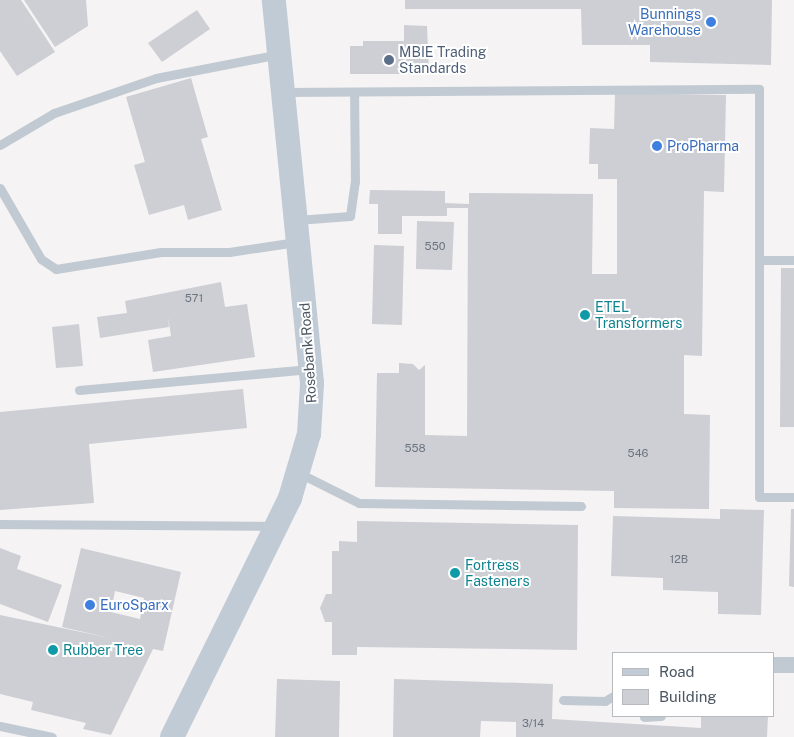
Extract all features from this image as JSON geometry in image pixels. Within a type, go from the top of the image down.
[{"type":"main road","name":"Rosebank Road","points":[[172,737],[277,526],[299,473],[310,434],[311,369],[274,0]]},
{"type":"street","points":[[774,665],[794,665]]},
{"type":"lane","points":[[0,145],[54,113],[156,78],[279,54]]},
{"type":"lane","points":[[283,92],[759,89],[759,497],[794,497]]},
{"type":"lane","points":[[0,188],[41,259],[56,269],[161,252],[229,252],[350,216],[355,182],[354,92]]},
{"type":"lane","points":[[759,260],[794,260]]},
{"type":"lane","points":[[79,390],[311,369]]},
{"type":"lane","points":[[299,473],[359,503],[581,506]]},
{"type":"lane","points":[[0,524],[277,526]]},
{"type":"lane","points":[[563,700],[605,701],[612,697]]},
{"type":"lane","points":[[0,726],[52,737]]},
{"type":"building","points":[[0,0],[21,0],[55,52],[17,76],[0,51]]},
{"type":"building","points":[[24,0],[86,0],[88,26],[55,47]]},
{"type":"building","name":"Bunnings Warehouse","points":[[405,0],[772,0],[771,65],[650,62],[650,45],[582,45],[581,9],[405,9]]},
{"type":"building","points":[[197,10],[210,29],[162,62],[148,43]]},
{"type":"building","name":"MBIE Trading Standards","points":[[404,25],[427,26],[429,74],[350,74],[350,46],[363,46],[363,41],[404,41]]},
{"type":"building","points":[[191,78],[208,137],[201,139],[222,210],[188,220],[184,205],[149,215],[134,165],[145,162],[126,97]]},
{"type":"building","name":"ETEL Transformers","points":[[615,93],[726,95],[724,192],[704,191],[702,356],[684,355],[684,414],[710,415],[709,509],[614,508],[614,491],[375,487],[377,373],[399,373],[399,363],[413,364],[419,370],[425,365],[425,435],[467,436],[468,208],[447,208],[447,216],[402,216],[402,234],[378,234],[378,204],[369,204],[370,190],[445,191],[445,203],[469,204],[469,193],[593,194],[592,274],[617,274],[617,179],[598,179],[598,164],[589,164],[590,128],[614,129]]},
{"type":"building","points":[[417,221],[454,222],[452,270],[416,269]]},
{"type":"building","points":[[374,245],[404,246],[402,325],[372,324]]},
{"type":"building","points":[[781,268],[794,268],[794,427],[780,427]]},
{"type":"building","points":[[221,282],[225,307],[247,304],[255,357],[153,372],[148,340],[171,336],[168,317],[169,327],[100,338],[97,317],[127,313],[125,301]]},
{"type":"building","points":[[79,324],[83,366],[56,368],[52,327]]},
{"type":"building","points":[[243,389],[247,428],[89,444],[94,503],[0,510],[0,412]]},
{"type":"building","points":[[720,509],[764,510],[761,615],[718,614],[718,592],[663,590],[663,578],[611,576],[613,516],[720,519]]},
{"type":"building","points":[[791,509],[794,509],[794,587],[789,586]]},
{"type":"building","name":"Fortress Fasteners","points":[[357,521],[578,525],[577,650],[357,647],[357,655],[332,655],[332,622],[325,622],[320,608],[326,594],[332,594],[332,551],[339,551],[339,541],[357,542]]},
{"type":"building","points":[[0,548],[21,556],[17,569],[62,585],[48,622],[0,604]]},
{"type":"building","points":[[81,548],[181,572],[163,651],[153,649],[111,735],[83,729],[86,723],[31,710],[33,702],[0,694],[0,615],[110,638],[62,627]],"holes":[[[115,591],[144,598],[140,619],[111,612]]]},
{"type":"building","points":[[277,679],[340,681],[339,737],[275,737]]},
{"type":"building","points":[[394,679],[553,684],[552,719],[701,728],[701,717],[768,717],[767,737],[516,737],[516,722],[481,721],[480,737],[393,737]]},
{"type":"place","name":"Bunnings Warehouse","points":[[711,22]]},
{"type":"place","name":"MBIE Trading Standards","points":[[389,60]]},
{"type":"place","name":"ProPharma","points":[[657,146]]},
{"type":"place","name":"ETEL Transformers","points":[[585,315]]},
{"type":"place","name":"Fortress Fasteners","points":[[455,573]]},
{"type":"place","name":"EuroSparx","points":[[90,605]]},
{"type":"place","name":"Rubber Tree","points":[[53,650]]}]
